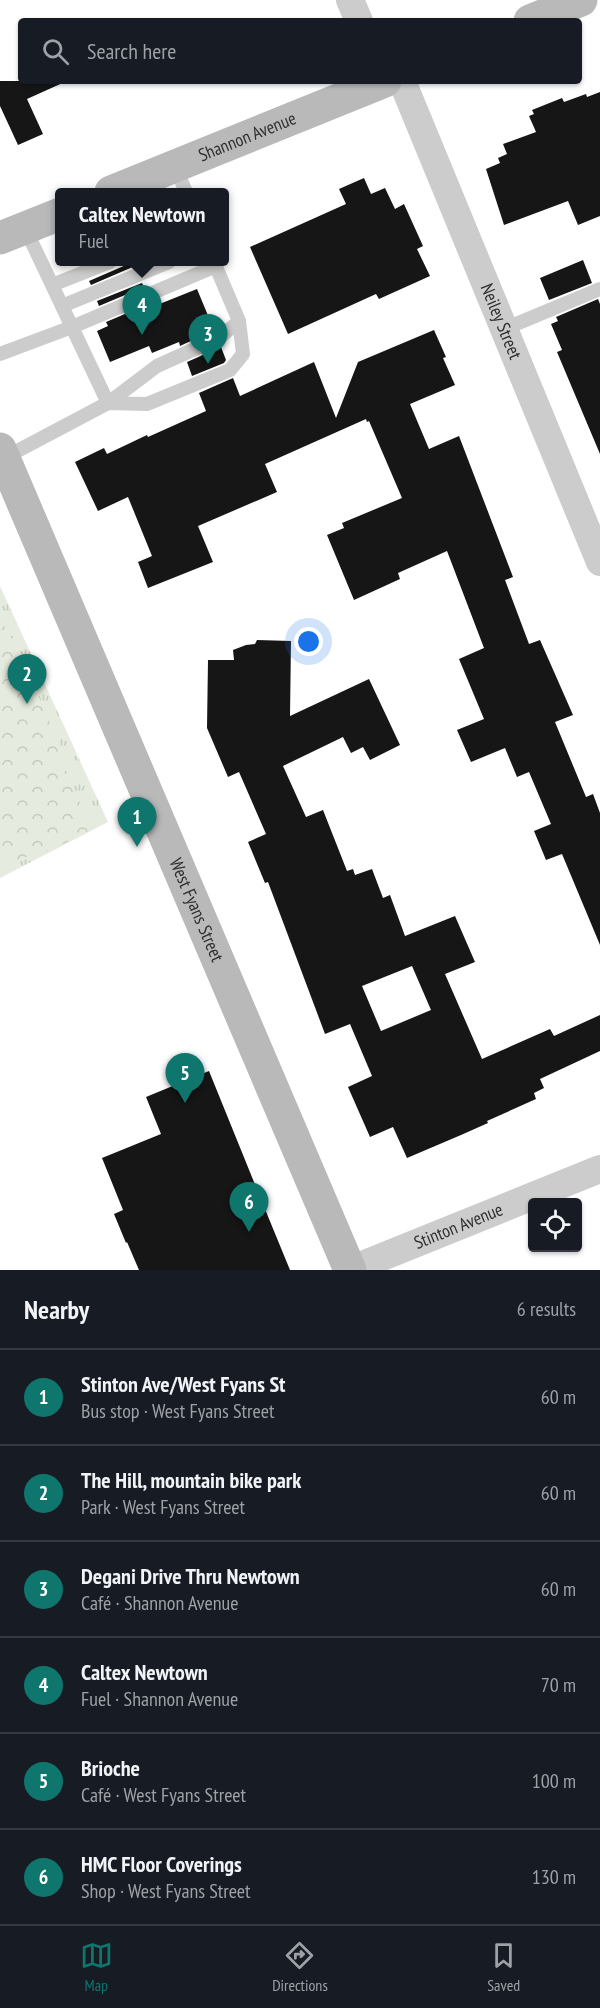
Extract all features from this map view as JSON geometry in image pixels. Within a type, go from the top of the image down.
[{"type":"main road","points":[[537,18],[581,0]]},
{"type":"main road","name":"Shannon Avenue","points":[[132,188],[180,179],[378,84]]},
{"type":"main road","points":[[13,233],[55,216]]},
{"type":"main road","name":"West Fyans Street","points":[[4,464],[350,1270]]},
{"type":"street","points":[[350,0],[358,18]]},
{"type":"street","name":"Neiley Street","points":[[403,84],[600,561]]},
{"type":"street","name":"Stinton Avenue","points":[[350,1270],[600,1169]]},
{"type":"lane","points":[[13,233],[52,285],[108,403]]},
{"type":"lane","points":[[52,285],[98,266]]},
{"type":"lane","points":[[62,306],[157,266]]},
{"type":"lane","points":[[0,354],[72,327],[210,266]]},
{"type":"lane","points":[[108,403],[147,404],[230,370],[243,354],[239,321],[216,266]]},
{"type":"lane","points":[[504,328],[600,289]]},
{"type":"lane","points":[[4,464],[108,403],[157,366],[219,338],[239,321]]},
{"type":"green space","points":[[0,586],[108,822],[0,878]]},
{"type":"green space","points":[[0,619],[19,651],[60,746],[61,765],[93,829],[61,845],[0,866]]},
{"type":"building","points":[[0,81],[18,81],[18,84],[60,84],[27,99],[43,134],[18,145],[0,106]]},
{"type":"building","points":[[600,92],[600,216],[578,225],[568,201],[504,225],[486,169],[500,163],[498,158],[507,154],[503,144],[536,132],[529,116],[534,114],[532,110],[562,98],[564,102],[586,94],[587,97]]},
{"type":"building","points":[[364,178],[371,194],[385,188],[395,209],[404,204],[423,246],[417,249],[430,276],[379,299],[376,294],[288,334],[250,247],[346,204],[339,189]]},
{"type":"building","points":[[583,260],[592,283],[549,300],[540,278]]},
{"type":"building","points":[[124,266],[135,266],[91,285],[89,281]]},
{"type":"building","points":[[142,283],[144,287],[99,306],[97,301]]},
{"type":"building","points":[[197,289],[214,330],[180,346],[179,342],[152,353],[149,346],[110,362],[97,331],[108,326],[106,322],[151,303],[152,307]]},
{"type":"building","points":[[598,299],[600,304],[600,454],[557,352],[562,350],[551,324],[558,321],[556,317]]},
{"type":"building","points":[[434,330],[455,385],[410,404],[429,449],[459,436],[513,577],[505,580],[529,644],[540,640],[573,715],[555,722],[586,797],[593,794],[600,813],[600,945],[562,854],[546,860],[534,831],[551,824],[529,772],[517,777],[505,748],[471,762],[457,730],[484,719],[459,659],[484,648],[447,551],[398,573],[400,579],[354,600],[327,535],[344,528],[342,523],[402,498],[369,421],[367,422],[366,419],[265,464],[277,492],[198,526],[213,562],[148,588],[138,562],[152,556],[128,497],[98,511],[75,462],[104,448],[107,454],[206,411],[199,393],[233,378],[240,396],[314,362],[336,418],[358,362]]},
{"type":"building","points":[[221,347],[226,360],[224,363],[192,376],[187,362]]},
{"type":"building","points":[[257,640],[291,641],[290,716],[369,679],[400,745],[370,760],[363,747],[351,753],[343,737],[283,766],[306,817],[323,810],[347,871],[353,869],[355,875],[372,869],[383,898],[390,895],[405,936],[455,916],[475,962],[445,974],[482,1059],[550,1029],[554,1036],[600,1015],[600,1051],[540,1079],[544,1088],[534,1093],[536,1099],[487,1121],[488,1123],[407,1158],[393,1127],[370,1137],[348,1087],[372,1076],[350,1024],[325,1034],[268,882],[265,883],[248,842],[266,834],[239,772],[228,777],[207,728],[208,660],[234,660],[233,650],[255,644]],"holes":[[[412,966],[431,1010],[381,1031],[362,986]]]},
{"type":"building","points":[[209,1071],[290,1270],[139,1270],[114,1214],[123,1210],[102,1158],[161,1134],[146,1097]]},
{"type":"place","name":"Caltex Newtown","points":[[142,335]]},
{"type":"place","name":"Degani Drive Thru Newtown","points":[[208,364]]},
{"type":"place","name":"The Hill, mountain bike park","points":[[27,704]]},
{"type":"place","name":"Stinton Ave/West Fyans St","points":[[137,847]]},
{"type":"place","name":"Brioche","points":[[185,1103]]},
{"type":"place","name":"HMC Floor Coverings","points":[[249,1232]]}]
